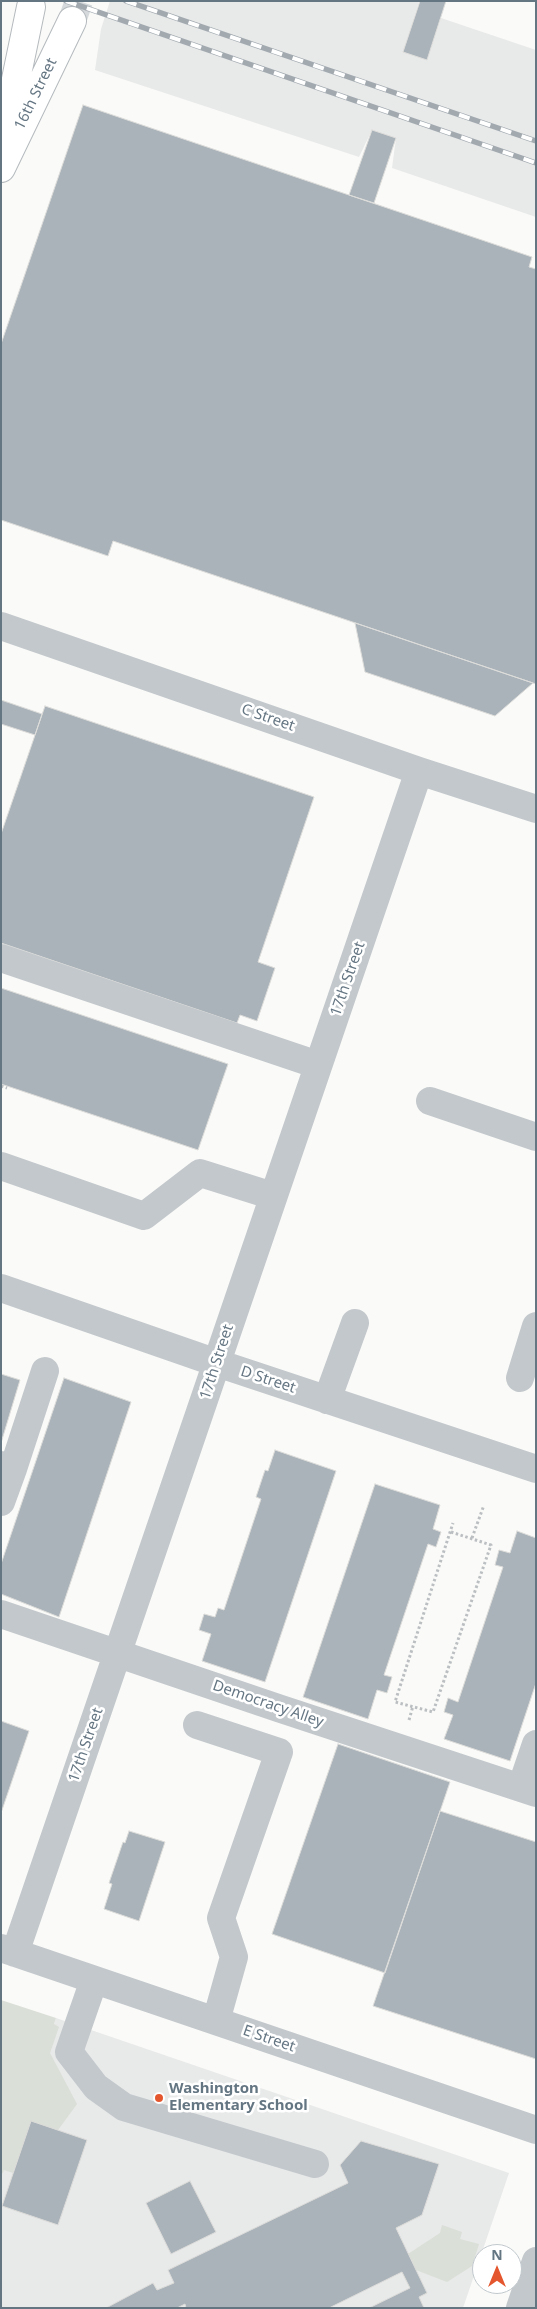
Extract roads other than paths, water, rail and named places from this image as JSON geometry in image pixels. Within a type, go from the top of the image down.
[{"type":"main road","name":"16th Street","points":[[1,151],[32,7]]},
{"type":"main road","name":"16th Street","points":[[1,168],[72,21]]},
{"type":"street","name":"C Street","points":[[1,626],[419,771],[536,809]]},
{"type":"street","name":"17th Street","points":[[8,1951],[117,1654],[419,771]]},
{"type":"street","points":[[1,958],[318,1065]]},
{"type":"street","points":[[430,1101],[536,1137]]},
{"type":"street","points":[[1,1166],[144,1216],[200,1173],[274,1196]]},
{"type":"street","name":"D Street","points":[[1,1288],[216,1363],[536,1469]]},
{"type":"street","points":[[327,1400],[355,1323]]},
{"type":"street","points":[[520,1378],[536,1326]]},
{"type":"street","points":[[1,1502],[7,1467],[45,1371]]},
{"type":"street","name":"Democracy Alley","points":[[1,1614],[528,1790]]},
{"type":"street","points":[[197,1725],[278,1752],[221,1918],[234,1957],[216,2021]]},
{"type":"street","points":[[528,1790],[536,1744]]},
{"type":"street","name":"E Street","points":[[8,1951],[536,2130]]},
{"type":"street","points":[[94,1980],[69,2052],[96,2087],[124,2107],[315,2164]]},
{"type":"street","points":[[520,2308],[536,2261]]},
{"type":"tunnel","points":[[72,21],[79,1]]},
{"type":"railway","points":[[66,1],[536,163]]},
{"type":"railway","points":[[126,1],[536,141]]},
{"type":"place","name":"Washington Elementary School","points":[[159,2098]]}]
